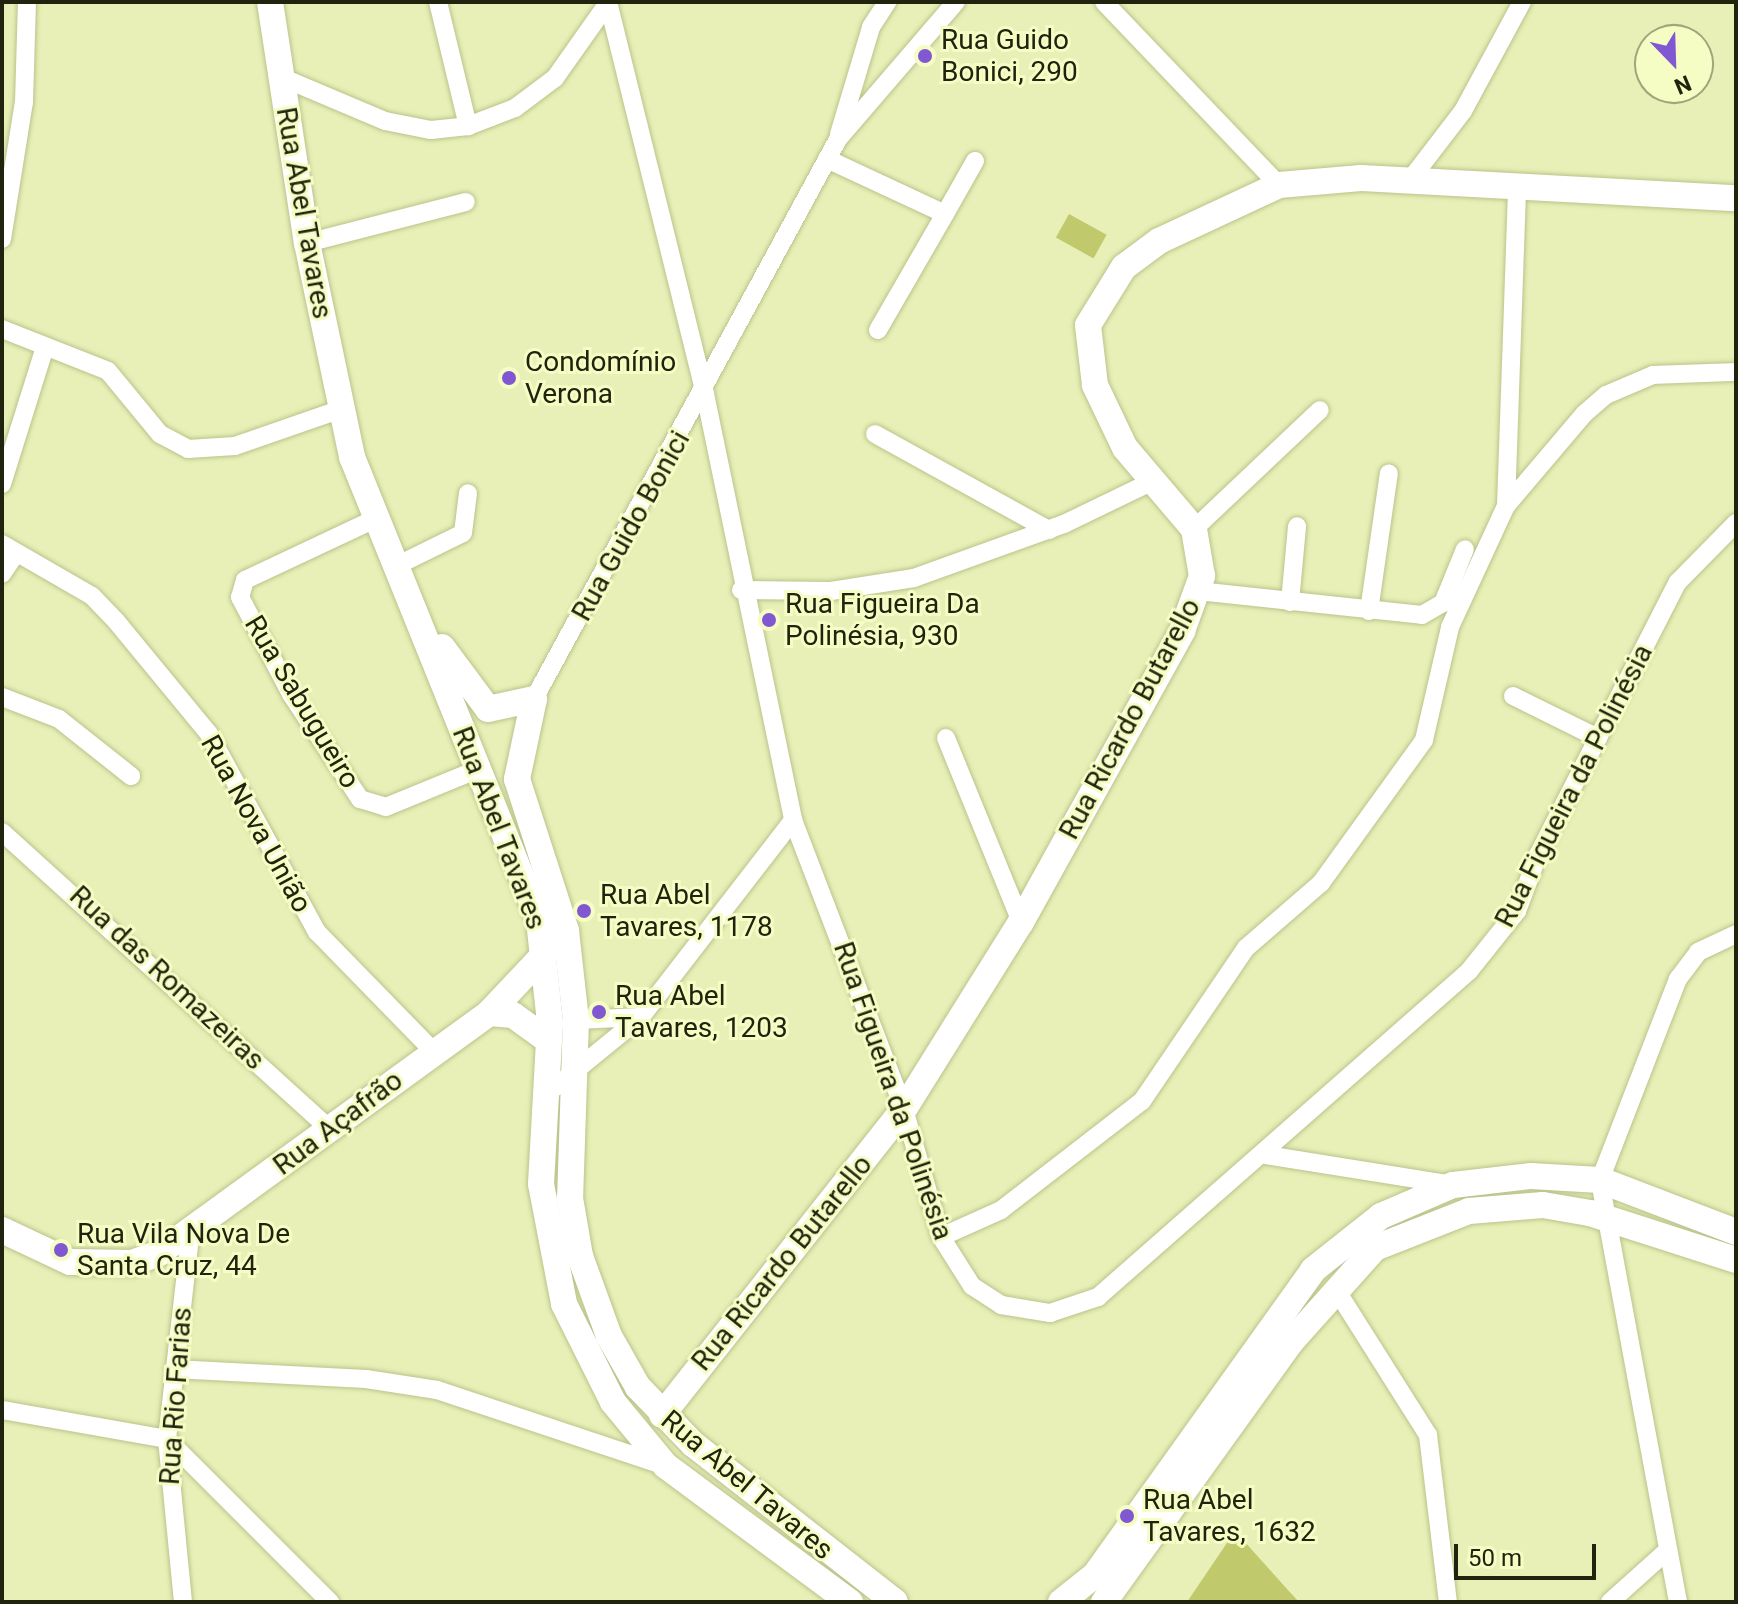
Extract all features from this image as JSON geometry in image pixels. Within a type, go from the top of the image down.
[{"type":"street","points":[[2,237],[9,146],[27,2]]},
{"type":"street","name":"Rua Abel Tavares","points":[[270,2],[307,243],[341,409],[377,518],[413,599],[476,770],[527,887],[546,954],[549,1041],[543,1097],[543,1213],[564,1304],[613,1402],[666,1466],[850,1602]]},
{"type":"street","points":[[438,2],[468,126]]},
{"type":"street","name":"Rua Guido Bonici","points":[[838,139],[871,27],[887,2]]},
{"type":"street","name":"Rua Guido Bonici","points":[[534,699],[705,394],[838,139],[956,2]]},
{"type":"street","points":[[1104,2],[1279,185]]},
{"type":"street","points":[[1410,180],[1463,111],[1522,2]]},
{"type":"street","points":[[281,77],[385,121],[431,130],[468,126],[515,108],[555,78],[608,3]]},
{"type":"street","name":"Rua Figueira da Polinésia","points":[[608,3],[705,394],[741,590],[793,820],[904,1109],[941,1237],[972,1286],[1001,1305],[1024,1312],[1075,1309],[1153,1254],[1448,991],[1509,925],[1598,738],[1678,582],[1736,523]]},
{"type":"street","points":[[827,159],[945,214]]},
{"type":"street","points":[[878,330],[975,161]]},
{"type":"street","name":"Rua Ricardo Butarello","points":[[662,1415],[904,1109],[1021,922],[1198,591],[1203,563],[1194,529],[1109,423],[1095,385],[1088,325],[1098,303],[1124,267],[1159,241],[1279,185],[1410,180],[1736,198]]},
{"type":"street","points":[[1506,506],[1517,186]]},
{"type":"street","points":[[307,243],[466,202]]},
{"type":"street","points":[[2,329],[118,377],[160,434],[188,449],[235,446],[341,409]]},
{"type":"street","points":[[2,484],[45,347]]},
{"type":"street","points":[[941,1237],[1001,1210],[1142,1101],[1246,948],[1321,883],[1424,740],[1450,627],[1506,506],[1606,395],[1677,370],[1736,372]]},
{"type":"street","points":[[1194,529],[1320,410]]},
{"type":"street","points":[[875,434],[1049,530]]},
{"type":"street","points":[[1369,611],[1389,473]]},
{"type":"street","points":[[741,590],[887,583],[1049,530],[1155,480]]},
{"type":"street","points":[[398,565],[463,533],[468,493]]},
{"type":"street","name":"Rua Sabugueiro","points":[[377,518],[245,580],[240,597],[291,694],[360,799],[386,807],[476,770]]},
{"type":"street","points":[[1290,602],[1297,526]]},
{"type":"street","points":[[2,574],[9,548]]},
{"type":"street","name":"Rua Nova União","points":[[9,548],[92,596],[135,644],[232,769],[317,932],[433,1051]]},
{"type":"street","points":[[1198,591],[1369,611],[1438,610],[1465,549]]},
{"type":"street","points":[[413,599],[488,709],[534,699]]},
{"type":"street","points":[[1513,696],[1598,738]]},
{"type":"street","points":[[2,697],[59,719],[131,776]]},
{"type":"street","name":"Rua Abel Tavares","points":[[534,699],[517,779],[566,931],[576,1020],[577,1074],[570,1172],[580,1256],[621,1361],[662,1415],[718,1467],[895,1602]]},
{"type":"street","points":[[946,738],[1021,922]]},
{"type":"street","points":[[543,1097],[577,1074],[641,1017],[793,820]]},
{"type":"street","name":"Rua das Romazeiras","points":[[2,832],[329,1128]]},
{"type":"street","name":"Rua Açafrão","points":[[2,1230],[48,1256],[104,1266],[132,1263],[190,1237],[329,1128],[489,1013],[566,931]]},
{"type":"street","points":[[1678,1602],[1611,1219],[1600,1180],[1683,971],[1698,952],[1736,934]]},
{"type":"street","points":[[489,1013],[513,1015],[549,1041]]},
{"type":"street","points":[[576,1020],[641,1017]]},
{"type":"street","points":[[1266,1155],[1453,1185],[1531,1176],[1600,1180],[1736,1232]]},
{"type":"street","points":[[1061,1602],[1095,1575],[1313,1270],[1381,1216],[1453,1185]]},
{"type":"street","points":[[1104,1602],[1335,1288],[1375,1248],[1469,1211],[1543,1205],[1611,1219],[1736,1260]]},
{"type":"street","name":"Rua Rio Farias","points":[[183,1602],[167,1439],[190,1237]]},
{"type":"street","points":[[1335,1288],[1428,1435],[1448,1602]]},
{"type":"street","points":[[174,1369],[366,1379],[437,1390],[666,1466]]},
{"type":"street","points":[[2,1410],[167,1439],[330,1602]]},
{"type":"street","points":[[1610,1602],[1668,1550]]},
{"type":"green space","points":[[1069,214],[1107,235],[1094,258],[1056,238]]},
{"type":"green space","points":[[1235,1531],[1287,1589],[1299,1602],[1187,1602]]},
{"type":"place","name":"Rua Guido Bonici, 290","points":[[925,56]]},
{"type":"place","name":"Condomínio Verona","points":[[509,378]]},
{"type":"place","name":"Rua Figueira Da Polinésia, 930","points":[[769,620]]},
{"type":"place","name":"Rua Abel Tavares, 1178","points":[[584,911]]},
{"type":"place","name":"Rua Abel Tavares, 1203","points":[[599,1012]]},
{"type":"place","name":"Rua Vila Nova De Santa Cruz, 44","points":[[61,1250]]},
{"type":"place","name":"Rua Abel Tavares, 1632","points":[[1127,1516]]}]
